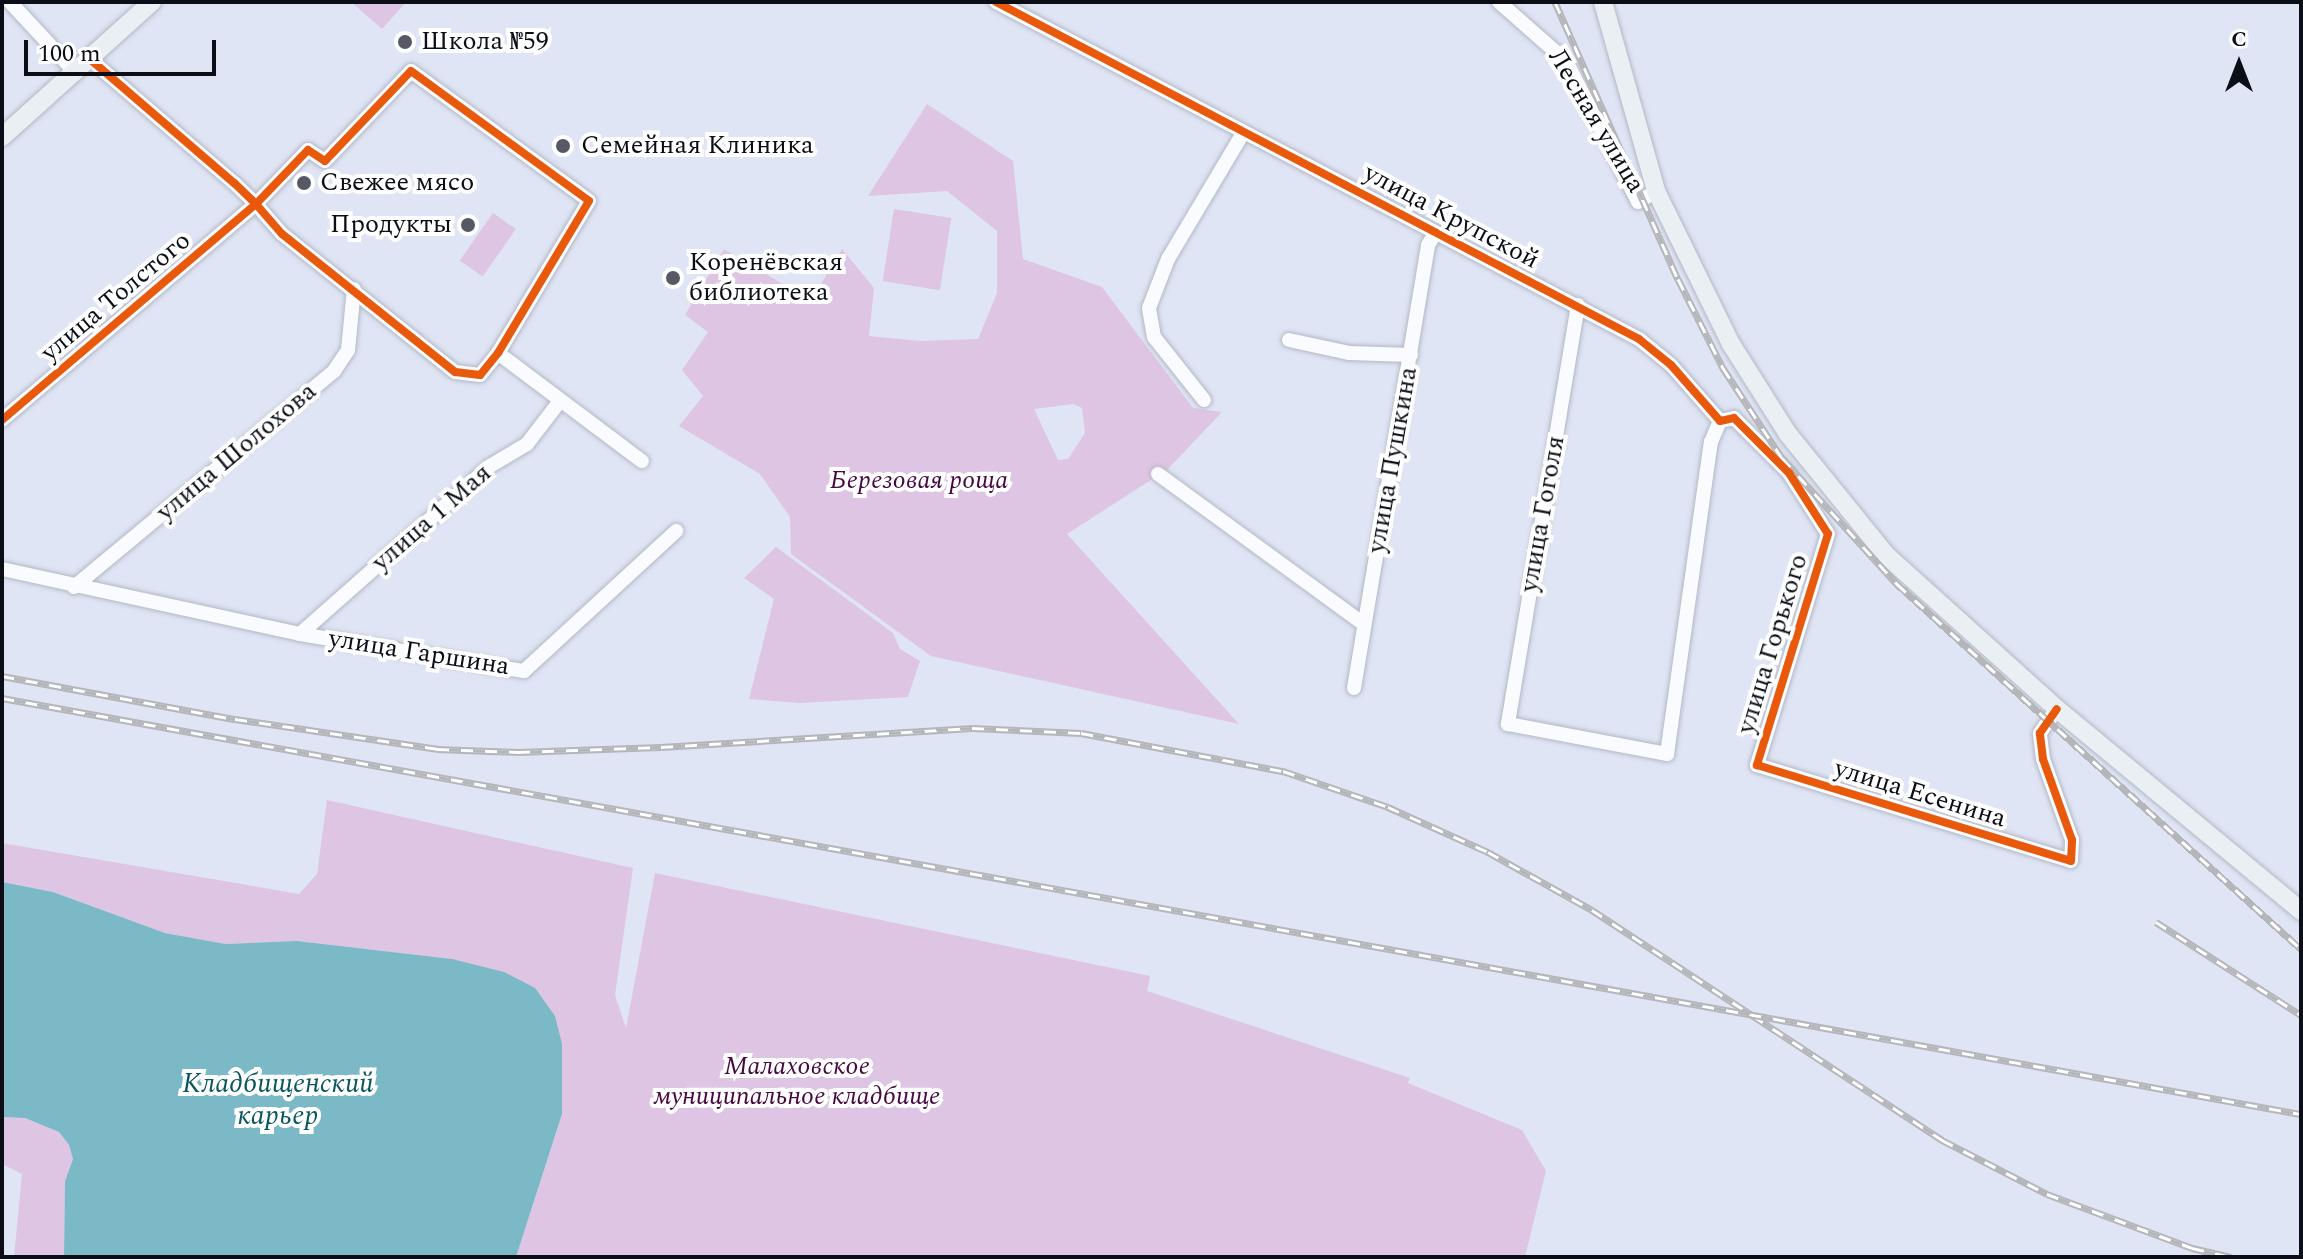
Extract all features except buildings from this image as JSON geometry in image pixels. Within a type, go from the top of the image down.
[{"type":"main road","points":[[2,137],[152,2]]},
{"type":"main road","points":[[1603,2],[1656,191],[1731,344],[1797,446],[1886,555],[2057,709],[2301,911]]},
{"type":"street","points":[[10,2],[76,73]]},
{"type":"street","name":"улица Крупской","points":[[996,2],[1022,7],[1243,133],[1639,339],[1671,365],[1720,421],[1734,418],[1789,473],[1828,534]]},
{"type":"street","name":"Лесная улица","points":[[1499,2],[1566,61],[1638,202],[1656,191]]},
{"type":"street","points":[[91,60],[256,204],[282,234],[455,372],[480,375],[498,353],[642,461]]},
{"type":"street","name":"улица Толстого","points":[[2,420],[256,204],[308,150],[325,161],[411,71],[589,201],[498,353]]},
{"type":"street","points":[[1204,400],[1154,337],[1149,308],[1168,259],[1243,133]]},
{"type":"street","name":"улица Пушкина","points":[[1354,688],[1435,234]]},
{"type":"street","name":"улица Шолохова","points":[[74,587],[334,371],[348,350],[354,289]]},
{"type":"street","name":"улица Гоголя","points":[[1578,305],[1508,724],[1667,754],[1711,442],[1720,421]]},
{"type":"street","points":[[1289,340],[1349,353],[1411,355]]},
{"type":"street","name":"улица 1 Мая","points":[[300,634],[490,466],[527,444],[560,401]]},
{"type":"street","points":[[1158,474],[1364,624]]},
{"type":"street","name":"улица Гаршина","points":[[300,634],[524,671],[676,531]]},
{"type":"street","name":"улица Горького","points":[[1757,765],[1828,534]]},
{"type":"street","points":[[2,569],[300,634]]},
{"type":"street","name":"улица Есенина","points":[[1757,765],[2071,861],[2072,840],[2043,759],[2040,733],[2057,709]]},
{"type":"green space","points":[[351,2],[406,2],[382,29]]},
{"type":"green space","name":"Березовая роща","points":[[927,104],[1013,161],[1023,259],[1102,287],[1193,408],[1222,412],[1168,469],[1067,534],[1239,724],[931,656],[791,554],[790,517],[760,474],[679,426],[703,396],[682,370],[708,332],[685,315],[724,249],[811,301],[842,249],[874,288],[869,336],[920,341],[978,339],[997,293],[997,231],[947,191],[868,196]],"holes":[[[1073,404],[1082,408],[1085,433],[1068,459],[1058,460],[1034,409]]]},
{"type":"green space","points":[[894,209],[951,218],[940,290],[883,281]]},
{"type":"green space","points":[[493,213],[516,229],[483,277],[460,261]]},
{"type":"green space","points":[[776,547],[893,633],[900,649],[920,661],[908,697],[800,703],[749,699],[774,599],[744,578]]},
{"type":"green space","name":"Малаховское муниципальное кладбище","points":[[327,800],[633,868],[615,995],[626,1028],[655,873],[1150,976],[1147,991],[1410,1078],[1408,1083],[1522,1130],[1546,1171],[1525,1257],[516,1257],[562,1114],[452,959],[297,941],[225,944],[165,933],[53,892],[2,882],[2,843],[299,894],[317,874]]},
{"type":"green space","points":[[2,1117],[25,1118],[59,1132],[69,1145],[73,1159],[65,1181],[64,1257],[14,1257],[22,1174],[2,1164]]},
{"type":"water","name":"Кладбищенский карьер","points":[[2,882],[53,892],[165,933],[225,944],[297,941],[452,959],[504,972],[535,988],[555,1016],[562,1044],[562,1114],[516,1257],[64,1257],[65,1181],[73,1159],[69,1145],[59,1132],[25,1118],[2,1117]]},
{"type":"railway","points":[[1555,2],[1678,279],[1723,368],[1782,458],[1897,584],[2301,949]]},
{"type":"railway","points":[[2,676],[235,719],[437,749],[518,752],[661,747],[972,728],[1081,733],[1283,771],[1388,807],[1488,852],[1592,910],[1942,1140],[2047,1194],[2192,1248],[2231,1257]]},
{"type":"railway","points":[[2,698],[2301,1114]]},
{"type":"railway","points":[[2156,922],[2301,1015]]},
{"type":"cycle path","points":[[996,2],[1639,339],[1671,365],[1720,421],[1734,418],[1789,473],[1828,534],[1757,765],[2071,861],[2072,840],[2043,759],[2040,733],[2057,709]]},
{"type":"cycle path","points":[[2,420],[256,204],[308,150],[325,161],[411,71],[589,201],[498,353],[480,375],[455,372],[282,234],[256,204],[234,183],[91,60]]},
{"type":"place","name":"Школа №59","points":[[405,42]]},
{"type":"place","name":"Семейная Клиника","points":[[563,146]]},
{"type":"place","name":"Свежее мясо","points":[[304,183]]},
{"type":"place","name":"Продукты","points":[[468,225]]},
{"type":"place","name":"Коренёвская библиотека","points":[[673,278]]}]
